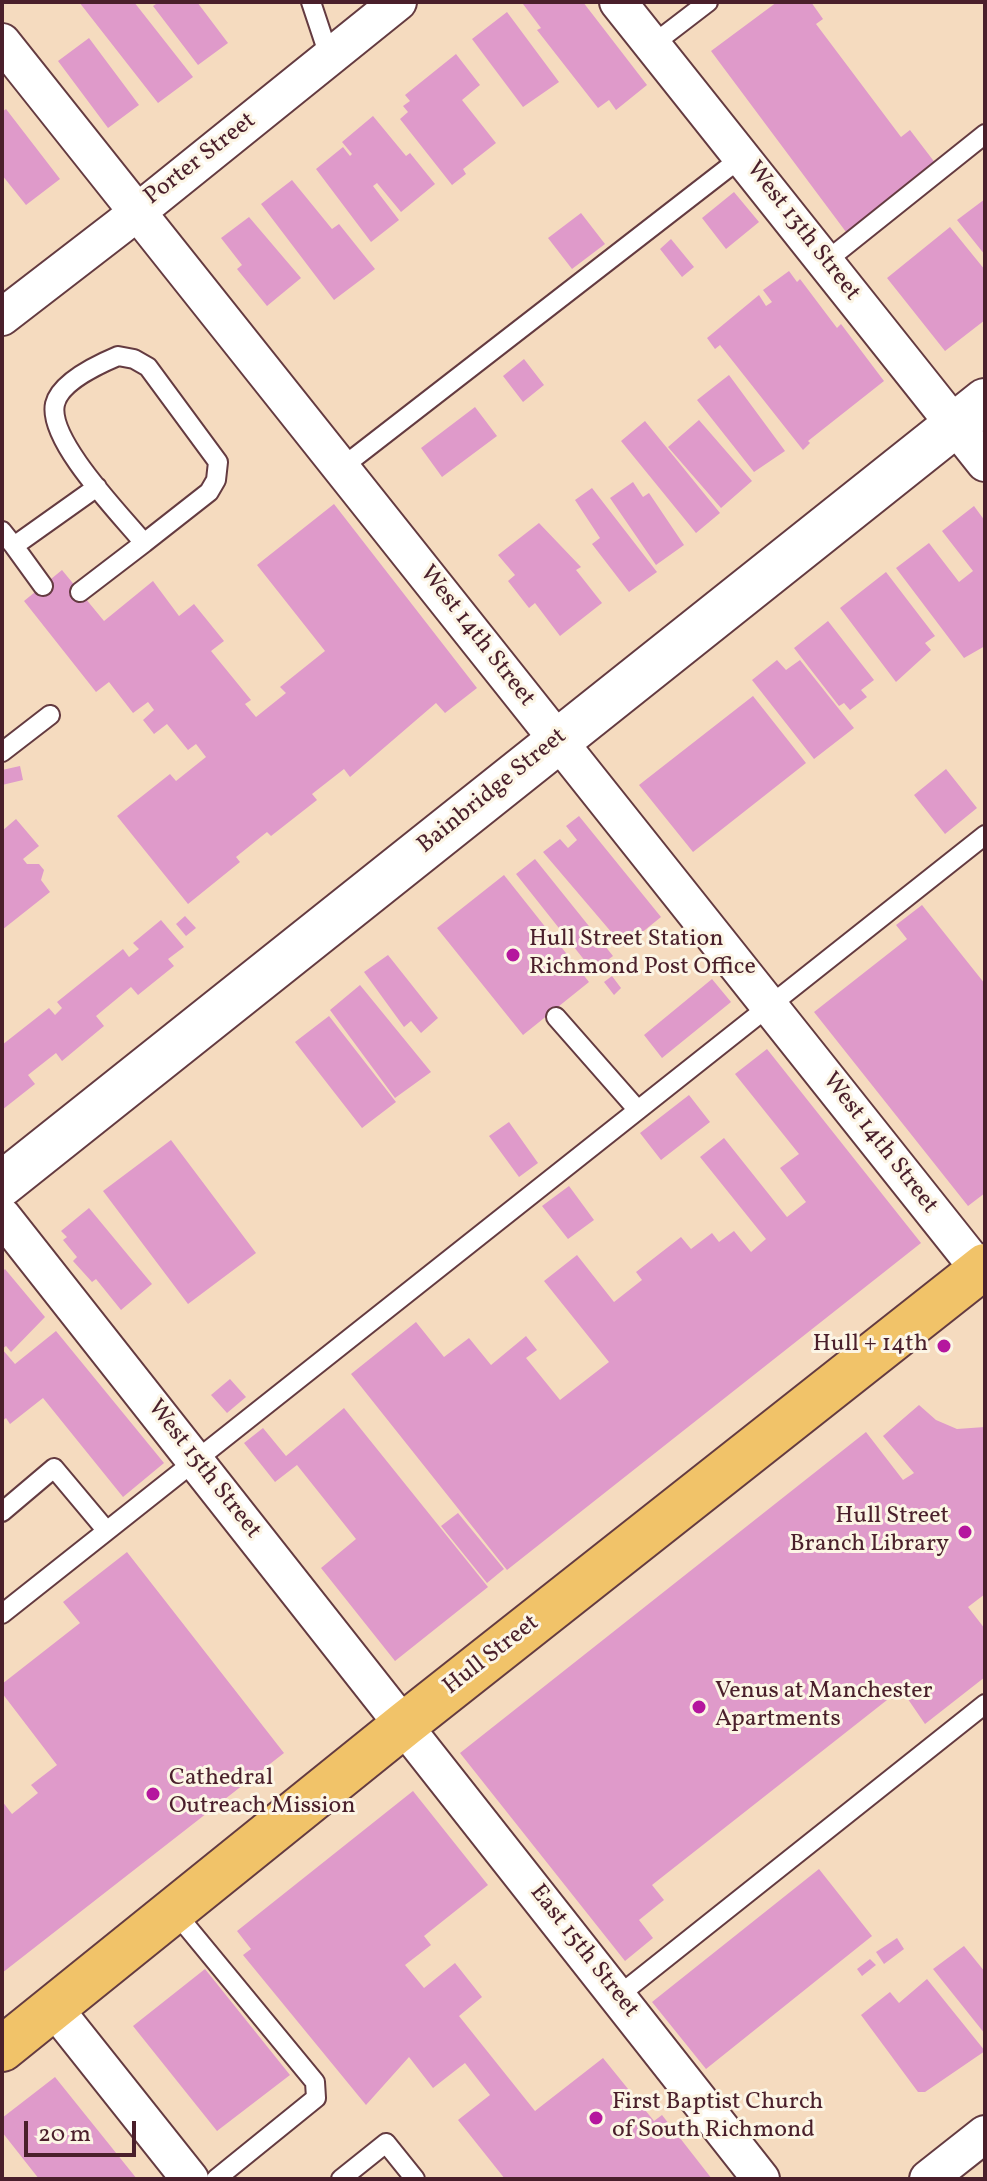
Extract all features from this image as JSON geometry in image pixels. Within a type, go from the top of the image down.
[{"type":"main road","name":"Hull Street","points":[[2,2049],[405,1724],[983,1271]]},
{"type":"street","name":"Porter Street","points":[[2,317],[398,2]]},
{"type":"street","name":"West 13th Street","points":[[618,2],[825,262],[970,413],[985,463]]},
{"type":"street","name":"West 14th Street","points":[[2,42],[983,1271]]},
{"type":"street","name":"Bainbridge Street","points":[[2,1184],[970,413]]},
{"type":"street","name":"West 15th Street","points":[[2,1216],[405,1724]]},
{"type":"street","name":"East 15th Street","points":[[405,1724],[761,2179]]},
{"type":"street","points":[[54,2008],[190,2179]]},
{"type":"street","points":[[928,2179],[985,2134]]},
{"type":"lane","points":[[311,2],[330,59]]},
{"type":"lane","points":[[652,45],[708,2]]},
{"type":"lane","points":[[825,262],[985,134]]},
{"type":"lane","points":[[341,468],[742,157]]},
{"type":"lane","points":[[80,592],[144,543],[209,492],[216,480],[218,462],[148,367],[134,359],[118,356],[102,362],[65,388],[56,401],[54,417],[58,431],[97,487],[144,543]]},
{"type":"lane","points":[[14,546],[97,487]]},
{"type":"lane","points":[[2,531],[43,586]]},
{"type":"lane","points":[[2,752],[50,715]]},
{"type":"lane","points":[[2,1614],[636,1108],[985,835]]},
{"type":"lane","points":[[556,1017],[636,1108]]},
{"type":"lane","points":[[2,1512],[54,1468],[106,1530]]},
{"type":"lane","points":[[618,1996],[985,1704]]},
{"type":"lane","points":[[174,1911],[315,2082],[316,2098],[216,2179]]},
{"type":"lane","points":[[341,2179],[386,2143],[415,2179]]},
{"type":"building","points":[[79,2],[134,2],[193,77],[158,103]]},
{"type":"building","points":[[159,2],[197,2],[228,43],[198,65],[153,6]]},
{"type":"building","points":[[583,2],[647,85],[616,110],[609,100],[598,108],[537,30],[541,28],[523,4]]},
{"type":"building","points":[[777,2],[811,2],[823,19],[816,24],[901,137],[910,130],[939,168],[849,236],[711,51]]},
{"type":"building","points":[[507,12],[559,82],[523,107],[472,39]]},
{"type":"building","points":[[89,38],[139,105],[108,128],[58,61]]},
{"type":"building","points":[[456,54],[480,85],[462,100],[496,143],[463,169],[466,174],[452,185],[400,119],[408,112],[403,106],[410,101],[405,95]]},
{"type":"building","points":[[6,109],[60,179],[26,205],[2,175],[2,112]]},
{"type":"building","points":[[373,116],[406,156],[410,153],[435,184],[401,212],[377,183],[373,186],[399,220],[371,242],[316,169],[343,147],[350,156],[352,154],[342,142]]},
{"type":"building","points":[[292,180],[332,229],[339,224],[375,269],[334,300],[261,204]]},
{"type":"building","points":[[734,192],[759,222],[726,249],[702,218]]},
{"type":"building","points":[[985,199],[985,255],[957,220]]},
{"type":"building","points":[[581,213],[605,244],[572,269],[548,238]]},
{"type":"building","points":[[249,217],[301,278],[267,306],[237,269],[242,265],[221,238]]},
{"type":"building","points":[[950,227],[985,270],[985,320],[945,351],[887,278]]},
{"type":"building","points":[[671,239],[694,267],[682,277],[660,249]]},
{"type":"building","points":[[789,271],[797,282],[800,279],[837,328],[841,324],[884,381],[808,441],[810,443],[803,450],[720,345],[715,349],[707,338],[759,295],[766,306],[772,302],[763,290]]},
{"type":"building","points":[[524,359],[544,385],[523,402],[503,376]]},
{"type":"building","points":[[729,375],[785,451],[754,472],[697,400]]},
{"type":"building","points":[[475,407],[497,436],[442,477],[421,448]]},
{"type":"building","points":[[699,420],[752,481],[721,508],[668,447]]},
{"type":"building","points":[[645,421],[720,513],[696,533],[621,441]]},
{"type":"building","points":[[633,482],[643,497],[649,493],[684,545],[656,565],[610,498]]},
{"type":"building","points":[[592,488],[657,572],[629,592],[592,544],[600,538],[575,500]]},
{"type":"building","points":[[334,504],[477,688],[445,713],[436,703],[350,777],[344,769],[312,794],[317,800],[271,836],[267,832],[236,857],[240,862],[188,904],[117,816],[170,774],[176,781],[206,757],[196,744],[188,750],[167,724],[154,734],[143,720],[154,710],[148,702],[133,713],[109,682],[96,692],[24,601],[62,570],[104,621],[153,581],[179,616],[194,604],[224,641],[211,651],[251,700],[245,704],[256,717],[286,693],[280,687],[325,651],[257,565]]},
{"type":"building","points":[[974,506],[985,521],[985,646],[964,658],[896,568],[929,543],[959,582],[973,571],[942,531]]},
{"type":"building","points":[[539,523],[581,567],[576,570],[602,603],[560,636],[535,603],[529,608],[508,581],[515,575],[498,555]]},
{"type":"building","points":[[886,572],[935,636],[925,643],[931,650],[896,682],[840,608]]},
{"type":"building","points":[[828,621],[874,680],[861,690],[867,697],[850,710],[844,703],[839,706],[794,648]]},
{"type":"building","points":[[777,660],[786,670],[800,660],[854,728],[814,759],[752,680]]},
{"type":"building","points":[[753,696],[806,763],[693,852],[639,785]]},
{"type":"building","points":[[20,766],[23,780],[2,785],[2,770]]},
{"type":"building","points":[[946,769],[977,808],[945,834],[914,795]]},
{"type":"building","points":[[579,816],[661,917],[624,947],[543,852],[560,839],[568,848],[577,840],[566,826]]},
{"type":"building","points":[[16,819],[39,846],[23,859],[27,864],[39,864],[44,870],[41,880],[50,892],[2,930],[2,831]]},
{"type":"building","points":[[535,859],[613,956],[593,971],[516,874]]},
{"type":"building","name":"Hull Street Station Richmond Post Office","points":[[504,875],[589,982],[523,1035],[437,928]]},
{"type":"building","points":[[922,905],[985,984],[985,1193],[968,1206],[814,1012],[907,939],[896,925]]},
{"type":"building","points":[[185,916],[196,928],[186,936],[176,924]]},
{"type":"building","points":[[161,920],[184,947],[168,959],[174,966],[138,995],[131,987],[96,1016],[104,1026],[62,1061],[56,1053],[28,1075],[35,1084],[2,1110],[2,1045],[49,1008],[55,1015],[62,1008],[57,1002],[123,949],[129,957],[139,949],[133,943]]},
{"type":"building","points":[[388,955],[438,1018],[421,1033],[411,1021],[404,1027],[364,972]]},
{"type":"building","points":[[612,976],[621,988],[614,995],[604,982]]},
{"type":"building","points":[[712,979],[731,1002],[662,1058],[644,1035]]},
{"type":"building","points":[[360,985],[431,1072],[395,1098],[330,1010]]},
{"type":"building","points":[[329,1016],[396,1102],[362,1128],[295,1042]]},
{"type":"building","points":[[767,1049],[921,1243],[507,1570],[351,1374],[416,1322],[444,1357],[469,1338],[491,1365],[526,1336],[537,1350],[526,1358],[560,1400],[609,1362],[544,1281],[577,1255],[614,1302],[642,1280],[636,1272],[681,1237],[691,1249],[712,1233],[719,1242],[734,1231],[751,1252],[766,1239],[700,1157],[724,1138],[787,1217],[806,1202],[780,1168],[799,1154],[735,1074]]},
{"type":"building","points":[[689,1095],[710,1122],[661,1160],[640,1133]]},
{"type":"building","points":[[509,1122],[538,1163],[519,1177],[489,1136]]},
{"type":"building","points":[[171,1140],[256,1253],[188,1304],[103,1191]]},
{"type":"building","points":[[569,1186],[594,1220],[568,1239],[542,1206]]},
{"type":"building","points":[[89,1208],[152,1284],[121,1310],[96,1279],[92,1282],[73,1261],[77,1257],[63,1240],[67,1237],[61,1231]]},
{"type":"building","points":[[5,1269],[45,1317],[11,1352],[6,1346],[2,1349],[2,1272]]},
{"type":"building","points":[[56,1331],[164,1463],[123,1497],[43,1398],[10,1424],[6,1418],[2,1421],[2,1349],[15,1364]]},
{"type":"building","points":[[230,1379],[246,1397],[227,1413],[211,1395]]},
{"type":"building","name":"Venus at Manchester Apartments","points":[[919,1405],[936,1420],[957,1429],[985,1427],[985,1594],[968,1607],[985,1629],[985,1677],[925,1724],[901,1689],[652,1885],[664,1900],[639,1920],[653,1938],[625,1961],[460,1753],[866,1432],[903,1480],[914,1473],[883,1436]]},
{"type":"building","points":[[344,1408],[488,1587],[395,1661],[321,1568],[356,1539],[297,1465],[275,1482],[244,1443],[263,1428],[286,1456]]},
{"type":"building","points":[[458,1513],[504,1569],[487,1583],[441,1526]]},
{"type":"building","points":[[127,1552],[284,1753],[2,1973],[2,1801],[12,1814],[38,1793],[31,1785],[57,1765],[2,1693],[2,1684],[80,1623],[63,1602]]},
{"type":"building","points":[[413,1791],[488,1885],[424,1936],[431,1945],[405,1965],[424,1988],[455,1963],[482,1997],[459,2016],[535,2111],[603,2058],[654,2121],[662,2115],[712,2179],[505,2179],[458,2120],[490,2095],[465,2063],[433,2088],[409,2057],[366,2105],[243,1955],[251,1949],[237,1931]]},
{"type":"building","points":[[819,1869],[872,1936],[706,2069],[652,2002]]},
{"type":"building","points":[[897,1938],[904,1949],[884,1964],[876,1952]]},
{"type":"building","points":[[964,1946],[985,1972],[985,2034],[933,1969]]},
{"type":"building","points":[[870,1959],[876,1965],[862,1976],[857,1969]]},
{"type":"building","points":[[205,1969],[290,2075],[217,2131],[133,2026]]},
{"type":"building","points":[[927,1979],[985,2051],[925,2092],[918,2092],[861,2015],[890,1992],[899,2003]]},
{"type":"building","points":[[55,2077],[137,2179],[39,2179],[2,2132],[2,2118]]},
{"type":"place","name":"Hull Street Station Richmond Post Office","points":[[513,955]]},
{"type":"place","name":"Hull + 14th","points":[[944,1346]]},
{"type":"place","name":"Hull Street Branch Library","points":[[965,1532]]},
{"type":"place","name":"Venus at Manchester Apartments","points":[[699,1707]]},
{"type":"place","name":"Cathedral Outreach Mission","points":[[153,1794]]},
{"type":"place","name":"First Baptist Church of South Richmond","points":[[596,2118]]}]
